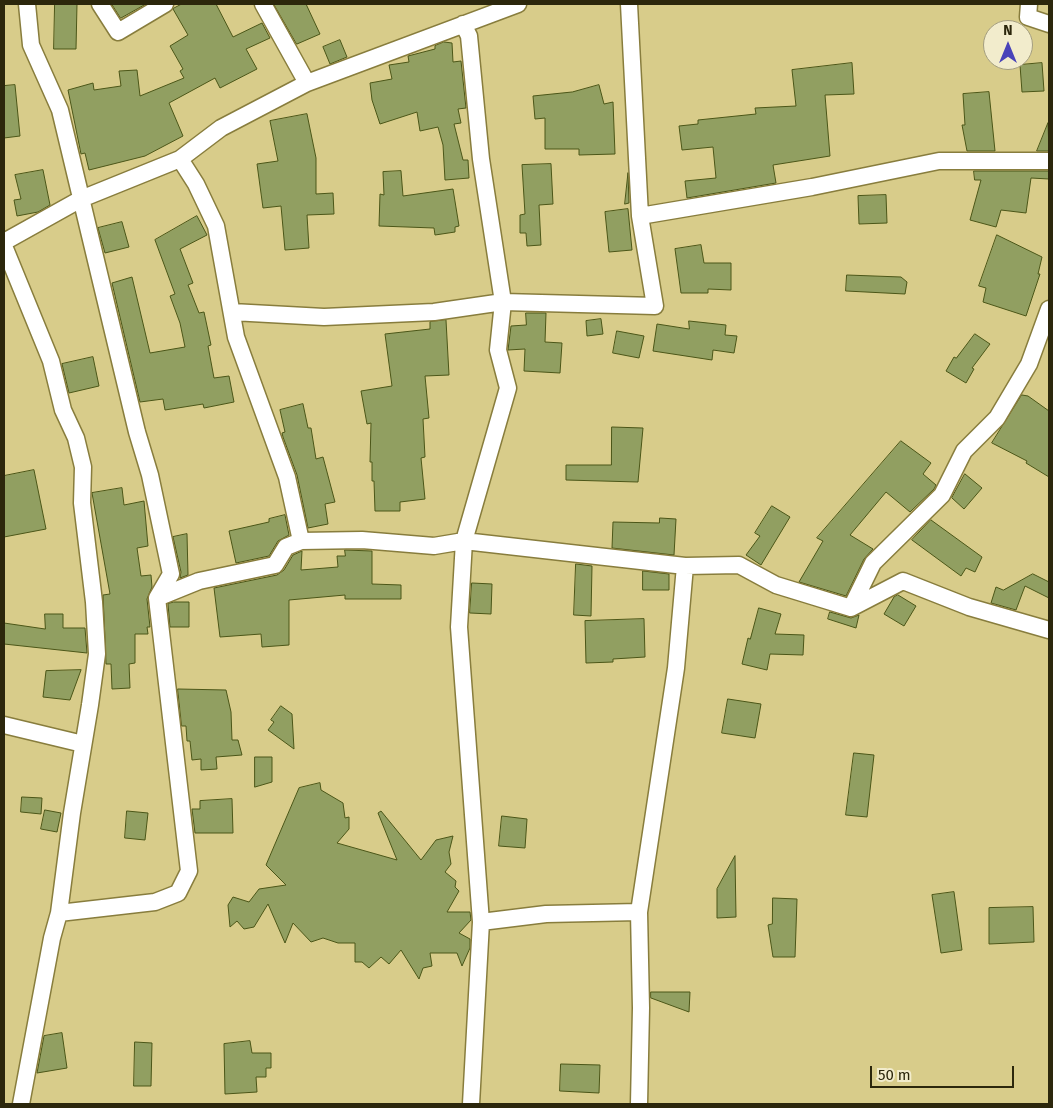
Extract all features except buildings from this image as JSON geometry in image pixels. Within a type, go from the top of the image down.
[{"type":"street","points":[[27,4],[31,45],[60,110],[137,432],[150,475],[171,574],[158,598],[189,871],[178,893],[155,902],[59,913]]},
{"type":"street","points":[[100,4],[118,32],[165,4]]},
{"type":"street","points":[[263,4],[307,83]]},
{"type":"street","points":[[4,242],[81,199],[180,159],[221,128],[307,83],[518,4]]},
{"type":"street","points":[[232,312],[324,317],[434,312],[502,302],[655,306],[640,216],[629,4]]},
{"type":"street","points":[[1029,4],[1028,17],[1049,24]]},
{"type":"street","points":[[463,24],[469,36],[482,159],[502,302],[498,350],[508,388],[464,541],[459,626],[481,922],[471,1104]]},
{"type":"street","points":[[180,159],[196,184],[216,226],[236,337],[287,477],[301,541]]},
{"type":"street","points":[[640,216],[812,188],[939,161],[1049,161]]},
{"type":"street","points":[[4,246],[51,361],[63,410],[76,438],[83,468],[82,503],[94,602],[97,654],[59,913],[52,938],[21,1104]]},
{"type":"street","points":[[852,608],[872,563],[942,495],[964,451],[997,418],[1029,364],[1049,309]]},
{"type":"street","points":[[158,598],[199,581],[275,564],[286,547],[301,541],[362,540],[434,546],[464,541],[685,566],[739,565],[776,585],[852,608],[903,581],[969,606],[1049,630]]},
{"type":"street","points":[[639,1104],[641,1008],[638,912],[676,668],[685,566]]},
{"type":"street","points":[[4,725],[83,744]]},
{"type":"street","points":[[481,922],[546,914],[638,912]]}]
